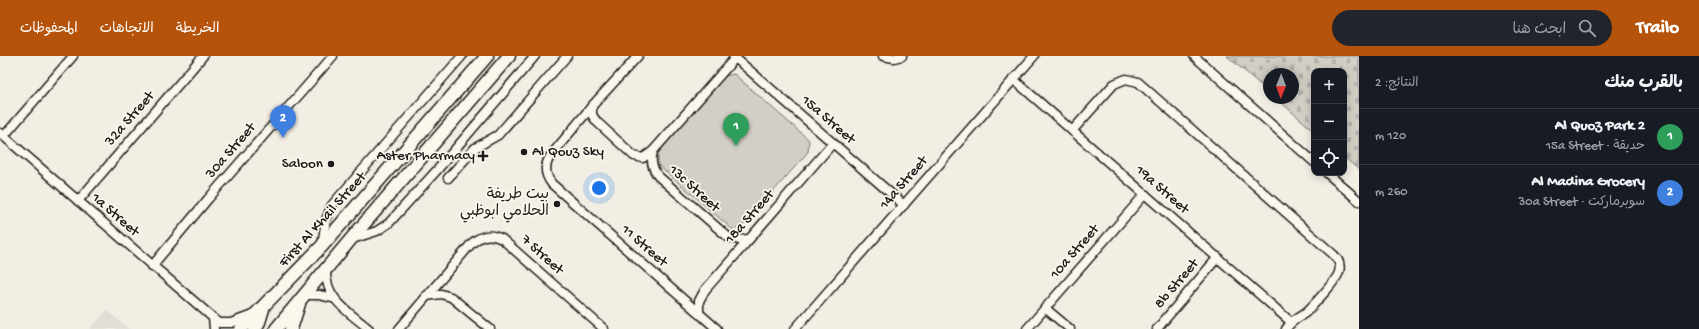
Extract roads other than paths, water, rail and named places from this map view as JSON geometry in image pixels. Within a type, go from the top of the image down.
[{"type":"main road","name":"First Al Khail Street","points":[[241,329],[322,246],[479,62],[487,56]]},
{"type":"main road","points":[[276,329],[351,239],[509,56]]},
{"type":"main road","points":[[291,329],[302,298]]},
{"type":"main road","points":[[255,329],[259,322],[260,310]]},
{"type":"street","points":[[2,134],[73,56]]},
{"type":"street","name":"32a Street","points":[[78,201],[203,56]]},
{"type":"street","name":"30a Street","points":[[152,266],[208,199],[333,56]]},
{"type":"street","points":[[322,246],[326,220],[332,205],[462,56]]},
{"type":"street","points":[[351,239],[377,231],[389,223],[438,169],[535,56]]},
{"type":"street","points":[[448,178],[475,148],[498,135],[567,56]]},
{"type":"street","points":[[638,56],[592,106],[592,110],[594,119],[634,156],[643,158],[653,151],[734,57]]},
{"type":"street","points":[[883,56],[894,58],[902,56]]},
{"type":"street","name":"14a Street","points":[[795,329],[1034,56]]},
{"type":"street","points":[[1194,56],[1311,159]]},
{"type":"street","name":"15a Street","points":[[734,57],[904,205]]},
{"type":"street","name":"19a Street","points":[[1014,79],[1218,257],[1288,325]]},
{"type":"street","points":[[1072,131],[1114,84],[1126,79],[1132,80],[1144,87],[1329,250],[1339,260],[1339,274],[1310,308],[1288,325]]},
{"type":"street","name":"11 Street","points":[[592,106],[548,160],[546,172],[548,178],[552,184],[717,329]]},
{"type":"street","name":"1a Street","points":[[2,134],[218,323],[225,324],[236,322],[260,310]]},
{"type":"street","name":"18a Street","points":[[700,314],[699,302],[705,290],[833,143]]},
{"type":"street","name":"13c Street","points":[[653,151],[651,162],[658,176],[728,238],[749,240]]},
{"type":"street","points":[[1330,176],[1359,201]]},
{"type":"street","name":"10a Street","points":[[1027,329],[1145,194]]},
{"type":"street","name":"7 Street","points":[[399,329],[477,238],[486,235],[494,235],[502,239],[604,329]]},
{"type":"street","name":"8b Street","points":[[1157,329],[1218,257]]},
{"type":"street","points":[[326,270],[326,285],[333,298],[369,329]]},
{"type":"street","points":[[426,296],[446,294],[490,329]]},
{"type":"street","points":[[302,298],[319,295],[333,298]]},
{"type":"street","points":[[1045,308],[1070,329]]},
{"type":"street","points":[[212,318],[214,329]]},
{"type":"place","name":"Al Madina Grocery","points":[[283,138]]},
{"type":"place","name":"Al Quoz Park 2","points":[[736,146]]},
{"type":"place","name":"Al Qouz Sky","points":[[524,152]]},
{"type":"place","name":"Aster Pharmacy","points":[[483,156]]},
{"type":"place","name":"Saloon","points":[[331,164]]},
{"type":"place","name":"بيت طريفة الحلامي ابوظبي","points":[[557,204]]}]
